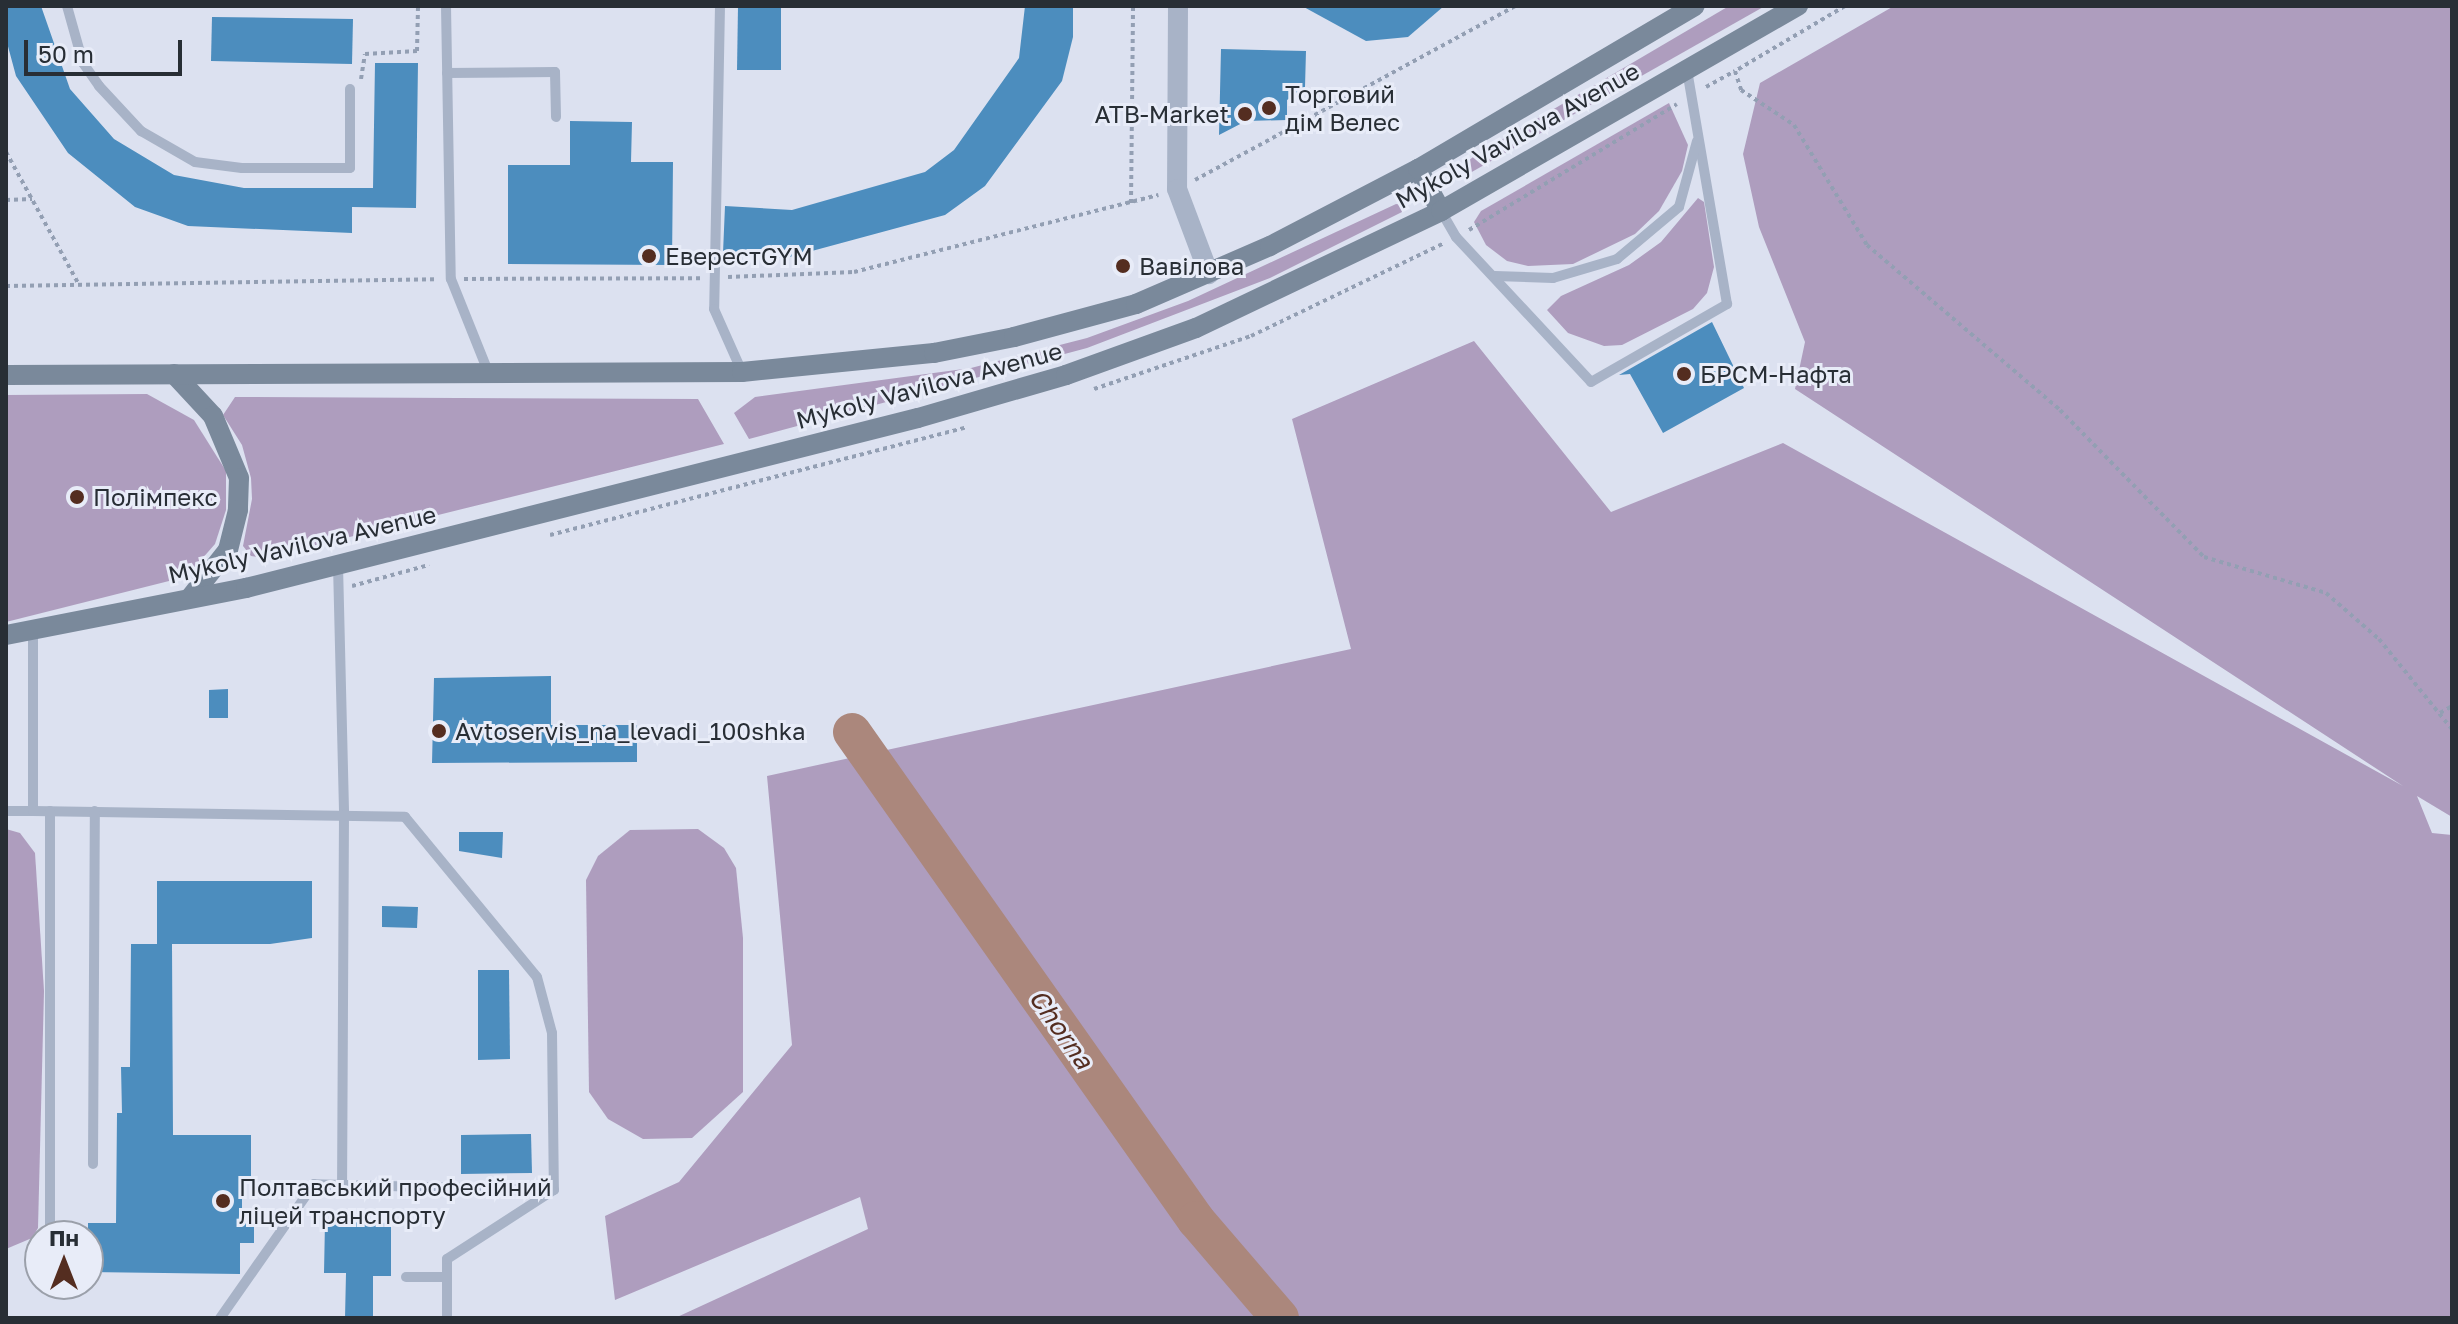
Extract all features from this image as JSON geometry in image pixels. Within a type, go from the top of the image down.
[{"type":"main road","name":"Mykoly Vavilova Avenue","points":[[6,375],[742,372],[934,353],[1014,337],[1136,304],[1209,274],[1418,169],[1695,6]]},
{"type":"main road","name":"Mykoly Vavilova Avenue","points":[[6,635],[338,565],[918,418],[1066,375],[1196,328],[1441,211],[1798,6]]},
{"type":"main road","points":[[1418,169],[1441,211]]},
{"type":"main road","points":[[174,374],[213,416],[239,478],[238,510],[228,550],[190,598]]},
{"type":"street","points":[[1178,6],[1177,189],[1209,274]]},
{"type":"lane","points":[[67,6],[83,63],[99,86],[141,131],[195,162],[242,168],[350,168],[350,89]]},
{"type":"lane","points":[[446,6],[451,279],[489,374]]},
{"type":"lane","points":[[720,6],[712,278],[716,322],[742,372]]},
{"type":"lane","points":[[1441,211],[1456,237],[1591,382],[1727,304],[1686,70]]},
{"type":"lane","points":[[447,73],[555,72],[556,117]]},
{"type":"lane","points":[[1495,276],[1553,278],[1617,259],[1679,207],[1698,138]]},
{"type":"lane","points":[[338,565],[344,814],[342,1185]]},
{"type":"lane","points":[[33,629],[33,811]]},
{"type":"lane","points":[[6,811],[405,817],[537,977],[552,1033],[554,1190]]},
{"type":"lane","points":[[50,811],[50,1220]]},
{"type":"lane","points":[[93,1164],[95,811]]},
{"type":"lane","points":[[220,1318],[314,1184],[554,1190]]},
{"type":"lane","points":[[447,1318],[447,1259],[554,1190]]},
{"type":"lane","points":[[406,1277],[447,1277]]},
{"type":"path","points":[[350,89],[361,90],[365,54],[416,52],[418,6]]},
{"type":"path","points":[[1131,203],[1133,6]]},
{"type":"path","points":[[6,286],[712,278],[854,272],[1177,189],[1369,90],[1516,6]]},
{"type":"path","points":[[1845,6],[1735,71],[1741,90],[1794,125],[1867,245],[2009,363],[2115,463],[2204,557],[2326,593],[2379,639],[2452,729]]},
{"type":"path","points":[[6,152],[78,283]]},
{"type":"path","points":[[6,200],[32,199]]},
{"type":"path","points":[[2440,713],[2452,706]]},
{"type":"shaded area","points":[[1729,6],[1765,6],[1470,173],[1461,173],[1459,168],[1477,154]]},
{"type":"shaded area","points":[[1894,6],[2452,6],[2452,817],[2417,796],[2432,833],[2452,835],[2452,1318],[675,1318],[868,1229],[860,1197],[615,1300],[605,1216],[679,1182],[792,1045],[767,776],[1351,649],[1292,419],[1474,341],[1611,512],[1783,443],[2403,786],[1795,389],[1805,342],[1759,227],[1743,154],[1760,83]]},
{"type":"shaded area","points":[[1669,103],[1688,145],[1682,171],[1659,211],[1635,234],[1573,264],[1528,266],[1507,261],[1486,245],[1474,222],[1481,211]]},
{"type":"shaded area","points":[[1698,198],[1704,202],[1714,267],[1707,293],[1693,309],[1622,345],[1604,346],[1568,333],[1547,310],[1561,296],[1629,265],[1661,242]]},
{"type":"shaded area","points":[[1396,204],[1404,205],[1404,211],[1270,278],[1087,348],[749,439],[734,413],[755,397],[971,368],[1087,338],[1188,301]]},
{"type":"shaded area","name":"Полімпекс","points":[[147,394],[194,420],[226,471],[226,510],[215,544],[194,568],[169,581],[6,622],[6,395]]},
{"type":"shaded area","points":[[235,397],[698,399],[724,444],[265,558],[251,556],[243,546],[252,499],[251,478],[242,445],[223,415]]},
{"type":"shaded area","points":[[6,829],[20,833],[35,853],[44,991],[38,1220],[24,1220],[24,1241],[6,1249]]},
{"type":"shaded area","points":[[698,829],[724,848],[736,868],[743,938],[743,1092],[692,1138],[643,1139],[608,1119],[589,1092],[586,880],[598,856],[630,830]]},
{"type":"building","points":[[6,6],[41,6],[70,89],[114,139],[174,175],[244,188],[373,188],[375,63],[418,63],[416,208],[352,207],[352,233],[188,226],[135,207],[68,153],[16,76],[6,39]]},
{"type":"building","points":[[738,6],[781,6],[781,70],[737,70]]},
{"type":"building","points":[[1025,6],[1073,6],[1073,37],[1062,81],[985,186],[945,215],[786,258],[723,253],[725,206],[792,210],[925,172],[954,150],[1019,58]]},
{"type":"building","points":[[1302,6],[1444,6],[1408,37],[1366,41]]},
{"type":"building","points":[[212,17],[353,19],[352,64],[211,61]]},
{"type":"building","points":[[1221,49],[1306,51],[1305,87],[1287,100],[1287,120],[1246,121],[1219,135]]},
{"type":"building","points":[[570,121],[632,122],[631,162],[673,162],[672,265],[508,264],[508,165],[570,165]]},
{"type":"building","points":[[1712,322],[1744,388],[1663,433],[1630,374],[1619,375]]},
{"type":"building","points":[[551,676],[551,725],[637,725],[637,762],[432,763],[434,678]]},
{"type":"building","points":[[228,689],[228,718],[209,718],[209,690]]},
{"type":"building","points":[[459,832],[503,832],[502,858],[459,851]]},
{"type":"building","points":[[157,881],[312,881],[312,938],[270,944],[172,944],[173,1135],[251,1135],[251,1176],[242,1176],[242,1210],[254,1210],[254,1243],[240,1243],[240,1274],[104,1272],[104,1223],[116,1223],[117,1113],[122,1113],[121,1067],[130,1067],[131,944],[157,944]]},
{"type":"building","points":[[382,906],[418,907],[417,928],[382,927]]},
{"type":"building","points":[[478,970],[509,970],[510,1059],[478,1060]]},
{"type":"building","points":[[531,1134],[532,1173],[461,1174],[461,1135]]},
{"type":"building","points":[[325,1222],[391,1223],[391,1276],[373,1276],[373,1318],[345,1318],[346,1273],[324,1273]]},
{"type":"waterway","name":"Chorna","points":[[852,732],[1196,1220],[1280,1318]]},
{"type":"place","name":"Торговий дім Велес","points":[[1269,108]]},
{"type":"place","name":"ATB-Market","points":[[1245,114]]},
{"type":"place","name":"ЕверестGYM","points":[[649,256]]},
{"type":"place","name":"Вавілова","points":[[1123,266]]},
{"type":"place","name":"БРСМ-Нафта","points":[[1684,374]]},
{"type":"place","name":"Полімпекс","points":[[77,497]]},
{"type":"place","name":"Avtoservis_na_levadi_100shka","points":[[439,731]]},
{"type":"place","name":"Полтавський професійний ліцей транспорту","points":[[223,1201]]}]
